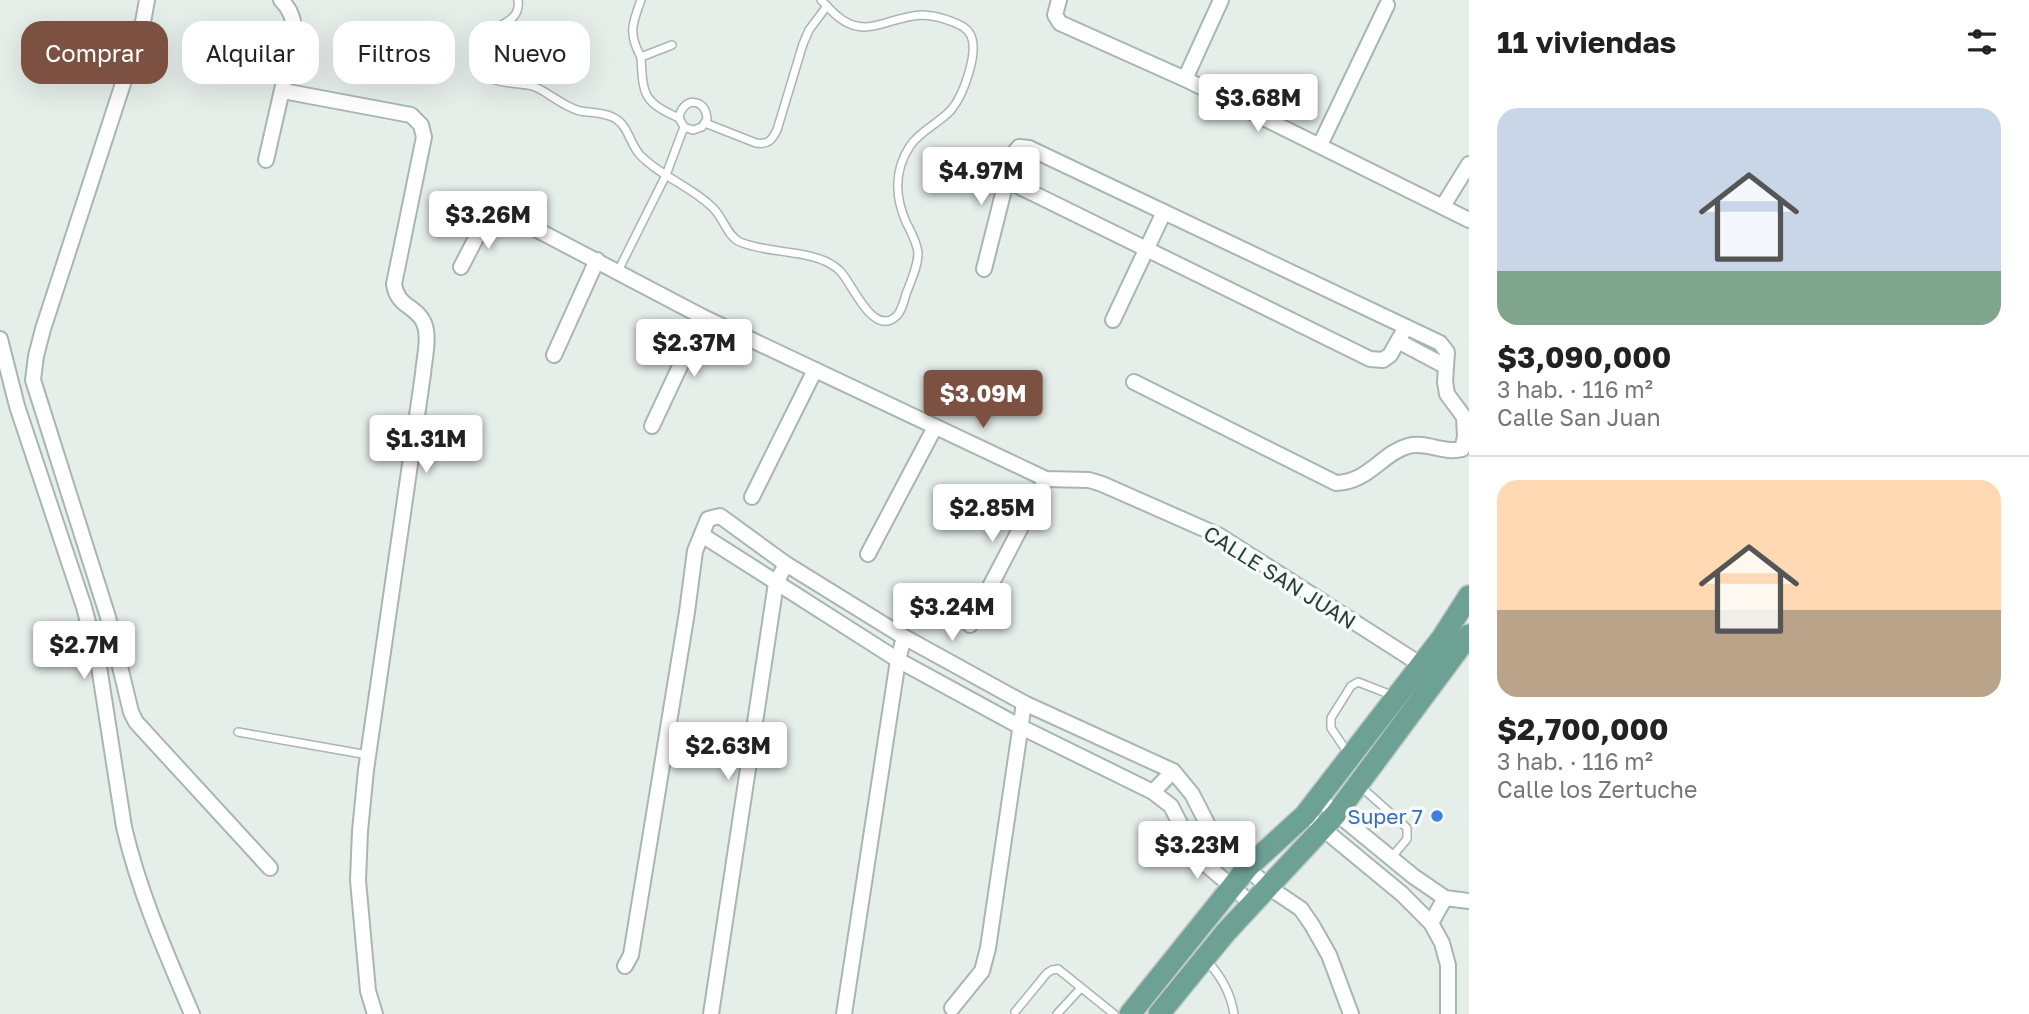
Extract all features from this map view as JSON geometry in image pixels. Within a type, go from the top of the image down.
[{"type":"main road","points":[[1159,1014],[1251,903],[1330,821],[1358,784],[1430,670],[1442,638],[1469,596]]},
{"type":"main road","points":[[1130,1014],[1248,867],[1305,815],[1397,697],[1469,635]]},
{"type":"street","points":[[147,0],[143,22],[43,329],[33,380],[108,617],[131,712],[136,722],[270,868]]},
{"type":"street","points":[[266,160],[295,33],[294,21],[286,4],[281,0]]},
{"type":"street","points":[[1059,0],[1055,15],[1060,23],[1185,79],[1469,220]]},
{"type":"street","points":[[1185,79],[1221,0]]},
{"type":"street","points":[[1320,145],[1387,5]]},
{"type":"street","points":[[283,91],[411,115],[421,125],[424,137],[394,284],[400,300],[424,323],[426,336],[423,374],[360,831],[358,880],[368,991],[375,1014]]},
{"type":"street","points":[[984,269],[1013,154],[1019,147],[1028,148],[1440,344],[1447,352],[1447,394],[1464,417],[1465,451],[1415,444],[1404,447],[1361,477],[1336,483],[1134,382]]},
{"type":"street","points":[[1443,206],[1469,164]]},
{"type":"street","points":[[1006,180],[1370,359],[1383,360],[1390,355],[1406,327]]},
{"type":"street","name":"CALLE SAN JUAN","points":[[461,267],[486,217],[495,212],[505,213],[703,317],[1046,479],[1089,480],[1102,484],[1220,536],[1430,670]]},
{"type":"street","points":[[1113,320],[1164,212]]},
{"type":"street","points":[[554,355],[597,260]]},
{"type":"street","points":[[652,426],[703,317]]},
{"type":"street","points":[[0,338],[17,406],[84,607],[98,660],[130,853],[156,929],[192,1014]]},
{"type":"street","points":[[1398,341],[1445,366]]},
{"type":"street","points":[[752,497],[815,370]]},
{"type":"street","points":[[868,554],[935,427]]},
{"type":"street","points":[[970,625],[1046,479]]},
{"type":"street","points":[[625,966],[631,955],[695,551],[708,519],[720,516],[786,564],[904,637],[1024,703],[1173,771],[1192,794],[1215,839],[1267,886],[1301,909],[1329,955],[1351,1014]]},
{"type":"street","points":[[702,535],[898,660],[1021,727],[1153,792],[1171,806],[1197,857],[1251,903]]},
{"type":"street","points":[[711,1014],[776,583],[786,564]]},
{"type":"street","points":[[844,1014],[898,660],[904,637]]},
{"type":"street","points":[[952,1008],[982,971],[988,948],[1024,703]]},
{"type":"street","points":[[1153,792],[1173,771]]},
{"type":"street","points":[[1318,798],[1330,821],[1431,923],[1442,943],[1448,965],[1448,1014]]},
{"type":"street","points":[[1305,815],[1330,821],[1391,858],[1446,898],[1469,901]]},
{"type":"street","points":[[1431,923],[1446,898]]},
{"type":"lane","points":[[518,0],[519,10],[513,18],[482,38],[477,61],[482,73],[497,81],[533,86],[574,109],[617,119],[624,126],[639,154],[653,167],[715,209],[737,241],[810,256],[831,264],[844,275],[863,306],[882,320],[896,317],[905,300],[918,256],[915,241],[898,201],[899,171],[907,150],[916,138],[957,101],[968,76],[973,54],[972,38],[966,28],[926,15],[872,27],[858,27],[842,21],[824,3],[803,44],[777,130],[771,141],[756,143],[705,123]]},
{"type":"lane","points":[[641,0],[632,31],[634,44],[641,57],[643,86],[647,97],[657,108],[679,118],[688,129],[698,130],[705,123],[706,109],[698,103],[689,103],[682,109],[679,118]]},
{"type":"lane","points":[[641,57],[673,45]]},
{"type":"lane","points":[[618,271],[666,175],[684,127]]},
{"type":"lane","points":[[1350,757],[1331,728],[1331,718],[1351,686],[1358,682],[1397,697]]},
{"type":"lane","points":[[239,732],[369,755]]},
{"type":"lane","points":[[1358,784],[1407,828],[1408,839],[1391,858]]},
{"type":"lane","points":[[1205,958],[1228,992],[1234,1014]]},
{"type":"lane","points":[[1016,1012],[1052,970],[1062,971],[1114,1014]]},
{"type":"lane","points":[[1057,1014],[1081,988]]},
{"type":"place","name":"Super 7","points":[[1437,816]]}]
